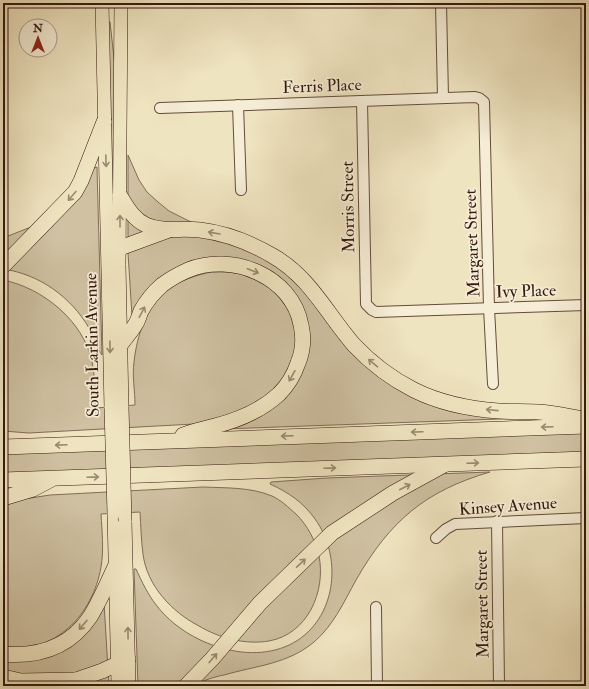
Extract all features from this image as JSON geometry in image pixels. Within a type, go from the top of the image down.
[{"type":"highway","points":[[3,266],[75,192],[81,181],[104,122]]},
{"type":"highway","points":[[120,196],[132,215],[147,226],[170,230],[192,230],[225,234],[272,256],[285,264],[311,288],[347,336],[363,354],[381,370],[414,390],[441,400],[474,408],[500,411],[539,412],[586,419]]},
{"type":"highway","points":[[120,248],[170,230]]},
{"type":"highway","points":[[121,344],[136,324],[149,299],[161,286],[175,276],[189,269],[223,264],[239,266],[264,275],[276,283],[285,292],[297,311],[303,333],[301,356],[288,383],[278,394],[264,406],[233,420],[214,427],[194,431],[170,441]]},
{"type":"highway","points":[[3,447],[586,426]]},
{"type":"highway","points":[[3,480],[586,459]]},
{"type":"highway","points":[[186,686],[212,659],[260,603],[332,532],[393,493],[446,464]]},
{"type":"highway","points":[[3,498],[33,490],[54,478]]},
{"type":"highway","points":[[3,654],[19,656],[33,654],[51,649],[64,642],[78,631],[89,618],[115,567]]},
{"type":"highway","points":[[3,677],[21,681],[76,680],[123,662]]},
{"type":"highway","points":[[76,680],[91,686]]},
{"type":"main road","name":"South Larkin Avenue","points":[[102,3],[104,122],[117,408],[125,521],[123,662],[118,686]]},
{"type":"main road","name":"South Larkin Avenue","points":[[121,3],[121,344],[117,408],[114,513],[115,567],[123,662],[129,686]]},
{"type":"street","points":[[441,3],[443,98]]},
{"type":"street","name":"Ferris Place","points":[[160,108],[475,97],[484,102]]},
{"type":"street","name":"Morris Street","points":[[362,101],[366,304],[372,310]]},
{"type":"street","name":"Margaret Street","points":[[484,102],[489,308],[493,384]]},
{"type":"street","points":[[238,105],[241,190]]},
{"type":"street","name":"Ivy Place","points":[[372,310],[376,312],[586,305]]},
{"type":"street","name":"Kinsey Avenue","points":[[436,538],[446,529],[455,524],[586,518]]},
{"type":"street","name":"Margaret Street","points":[[497,521],[500,686]]},
{"type":"street","points":[[376,607],[377,686]]},
{"type":"shaded area","points":[[107,22],[110,22],[116,76],[115,211],[112,211]]},
{"type":"shaded area","points":[[128,155],[139,180],[147,192],[158,202],[169,211],[277,264],[394,384],[528,418],[223,429],[242,423],[306,356],[280,280],[197,263],[132,316],[128,253]]},
{"type":"shaded area","points":[[97,167],[102,355],[91,331],[82,317],[63,297],[53,289],[29,276],[3,269],[3,238],[31,227],[94,168]]},
{"type":"shaded area","points":[[211,272],[241,274],[254,279],[275,291],[292,315],[295,326],[296,349],[288,372],[269,395],[241,412],[194,424],[29,433],[3,431],[3,280],[33,290],[59,308],[80,333],[87,346],[92,361],[96,408],[135,405],[133,373],[135,352],[140,332],[148,312],[160,296],[172,286]]},
{"type":"shaded area","points":[[586,432],[586,452],[3,474],[3,453]]},
{"type":"shaded area","points":[[490,472],[446,489],[428,499],[411,511],[396,525],[369,559],[327,629],[321,636],[304,649],[282,660],[215,677],[192,686],[138,686],[134,569],[136,569],[154,602],[170,620],[185,631],[203,641],[222,648],[242,652],[261,652],[280,648],[298,640],[311,629],[321,615],[328,600],[332,567],[324,534],[311,513],[301,503],[289,494],[270,484],[271,482],[327,478]]},
{"type":"shaded area","points":[[203,487],[247,489],[272,496],[296,514],[307,528],[319,556],[320,583],[317,596],[311,609],[304,620],[294,630],[283,637],[269,641],[251,642],[232,640],[215,634],[189,620],[170,606],[162,597],[155,587],[145,566],[141,538],[140,512],[101,514],[103,547],[101,567],[97,584],[90,601],[80,615],[68,628],[55,638],[39,644],[22,647],[3,646],[3,506],[24,499],[50,495]]},
{"type":"shaded area","points":[[104,603],[109,686],[30,686],[3,675],[3,659],[40,657]]}]
